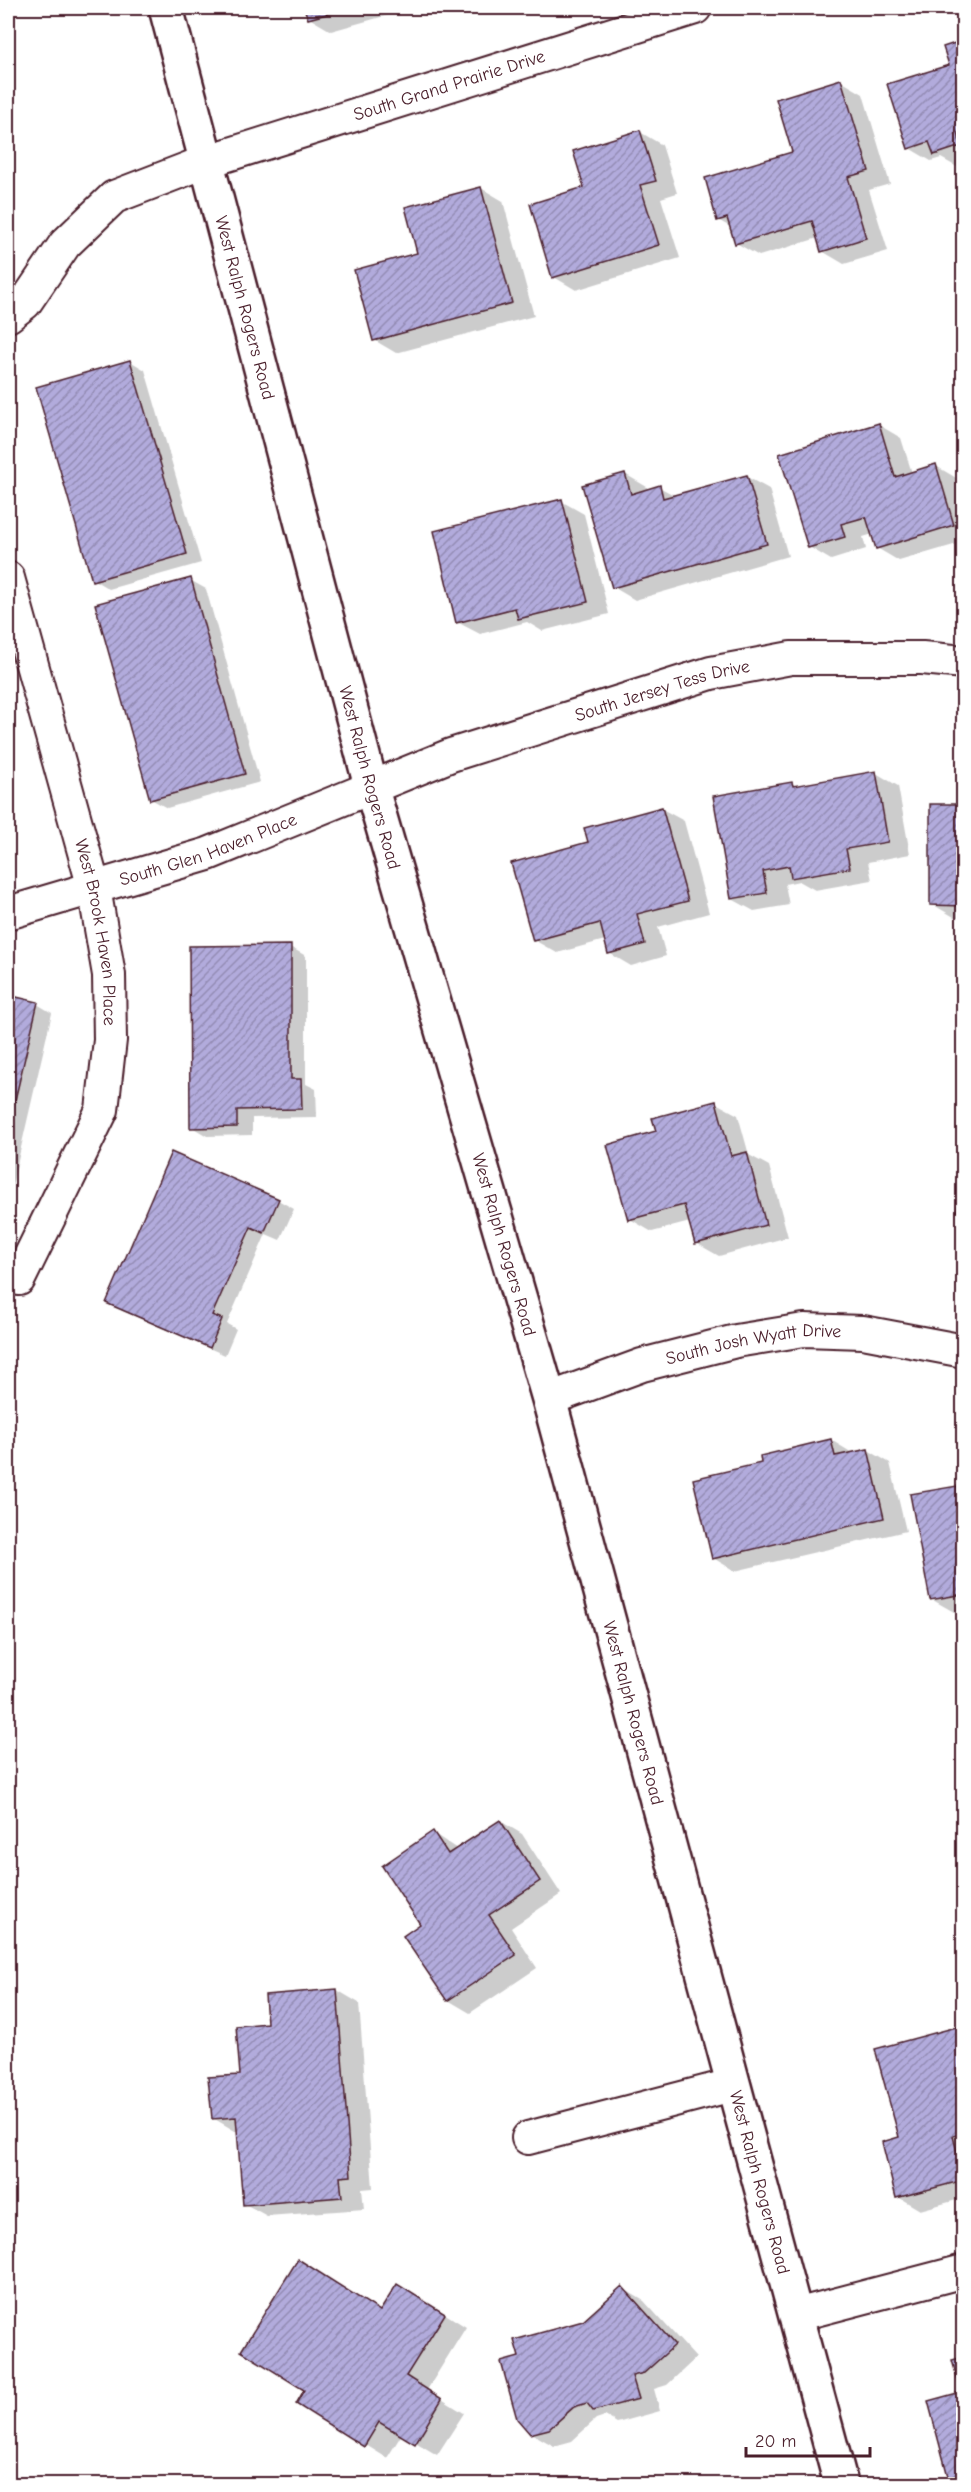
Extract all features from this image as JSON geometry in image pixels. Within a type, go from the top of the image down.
[{"type":"street","name":"West Ralph Rogers Road","points":[[166,8],[371,786],[549,1399],[841,2484]]},
{"type":"street","name":"South Grand Prairie Drive","points":[[8,316],[26,303],[65,244],[114,197],[205,162],[695,8]]},
{"type":"street","name":"West Brook Haven Place","points":[[8,578],[94,888],[109,975],[110,1040],[102,1110],[19,1279]]},
{"type":"street","name":"South Jersey Tess Drive","points":[[371,786],[451,755],[711,673],[791,658],[922,658],[963,662]]},
{"type":"street","name":"South Glen Haven Place","points":[[8,913],[208,854],[371,786]]},
{"type":"street","name":"South Josh Wyatt Drive","points":[[549,1399],[642,1365],[736,1341],[804,1330],[864,1332],[963,1351]]},
{"type":"street","points":[[528,2138],[732,2085]]},
{"type":"street","points":[[796,2315],[963,2271]]},
{"type":"building","points":[[304,8],[349,8],[308,19]]},
{"type":"building","points":[[964,40],[964,131],[958,133],[961,146],[934,155],[929,142],[908,149],[887,84],[949,65],[943,47]]},
{"type":"building","points":[[841,79],[869,171],[848,177],[866,238],[821,252],[812,221],[735,244],[727,218],[717,221],[705,178],[792,152],[776,99]]},
{"type":"building","points":[[640,130],[656,181],[640,185],[659,245],[552,278],[530,204],[584,187],[573,151]]},
{"type":"building","points":[[481,187],[512,303],[373,341],[354,270],[417,253],[405,207]]},
{"type":"building","points":[[130,360],[187,554],[92,581],[36,387]]},
{"type":"building","points":[[879,423],[895,477],[936,464],[954,525],[876,549],[866,517],[841,524],[845,537],[808,548],[779,454]]},
{"type":"building","points":[[625,473],[631,494],[660,485],[663,498],[747,475],[767,544],[612,588],[582,485]]},
{"type":"building","points":[[562,499],[588,602],[518,619],[515,608],[456,623],[434,531]]},
{"type":"building","points":[[191,578],[245,774],[150,800],[95,604]]},
{"type":"building","points":[[876,771],[888,842],[846,849],[850,868],[791,878],[789,866],[763,871],[767,893],[731,899],[713,796],[792,782],[793,786]]},
{"type":"building","points":[[930,804],[964,804],[964,906],[930,905]]},
{"type":"building","points":[[662,807],[688,901],[637,914],[645,944],[608,954],[600,923],[533,941],[511,863],[588,842],[584,828]]},
{"type":"building","points":[[291,945],[291,1079],[301,1079],[302,1109],[237,1110],[237,1127],[190,1128],[189,946]]},
{"type":"building","points":[[8,995],[38,1002],[8,1130]]},
{"type":"building","points":[[716,1101],[731,1156],[747,1152],[766,1225],[695,1244],[684,1205],[628,1220],[607,1145],[656,1131],[652,1118]]},
{"type":"building","points":[[964,1135],[964,1212],[957,1211]]},
{"type":"building","points":[[171,1152],[279,1199],[264,1233],[251,1227],[212,1315],[222,1319],[210,1348],[106,1303]]},
{"type":"building","points":[[831,1439],[835,1456],[868,1449],[884,1518],[712,1559],[693,1479],[761,1463],[760,1456]]},
{"type":"building","points":[[957,1486],[958,1493],[964,1492],[964,1594],[930,1600],[910,1494]]},
{"type":"building","points":[[500,1820],[540,1881],[489,1915],[516,1955],[447,2001],[403,1936],[420,1924],[382,1866],[433,1831],[448,1854]]},
{"type":"building","points":[[337,1989],[351,2176],[340,2177],[342,2197],[243,2205],[236,2117],[212,2119],[208,2077],[240,2075],[236,2026],[267,2023],[265,1995]]},
{"type":"building","points":[[964,2025],[964,2133],[953,2136],[964,2180],[896,2198],[882,2142],[899,2137],[875,2049]]},
{"type":"building","points":[[298,2259],[380,2311],[397,2284],[445,2314],[406,2376],[442,2399],[415,2444],[379,2422],[364,2447],[296,2404],[304,2390],[241,2351]]},
{"type":"building","points":[[622,2286],[675,2345],[644,2373],[632,2376],[639,2399],[593,2411],[587,2403],[574,2407],[549,2429],[530,2434],[517,2419],[501,2362],[519,2357],[514,2340],[583,2321]]},
{"type":"building","points":[[964,2357],[964,2484],[950,2484],[928,2401],[961,2392],[952,2360]]}]
